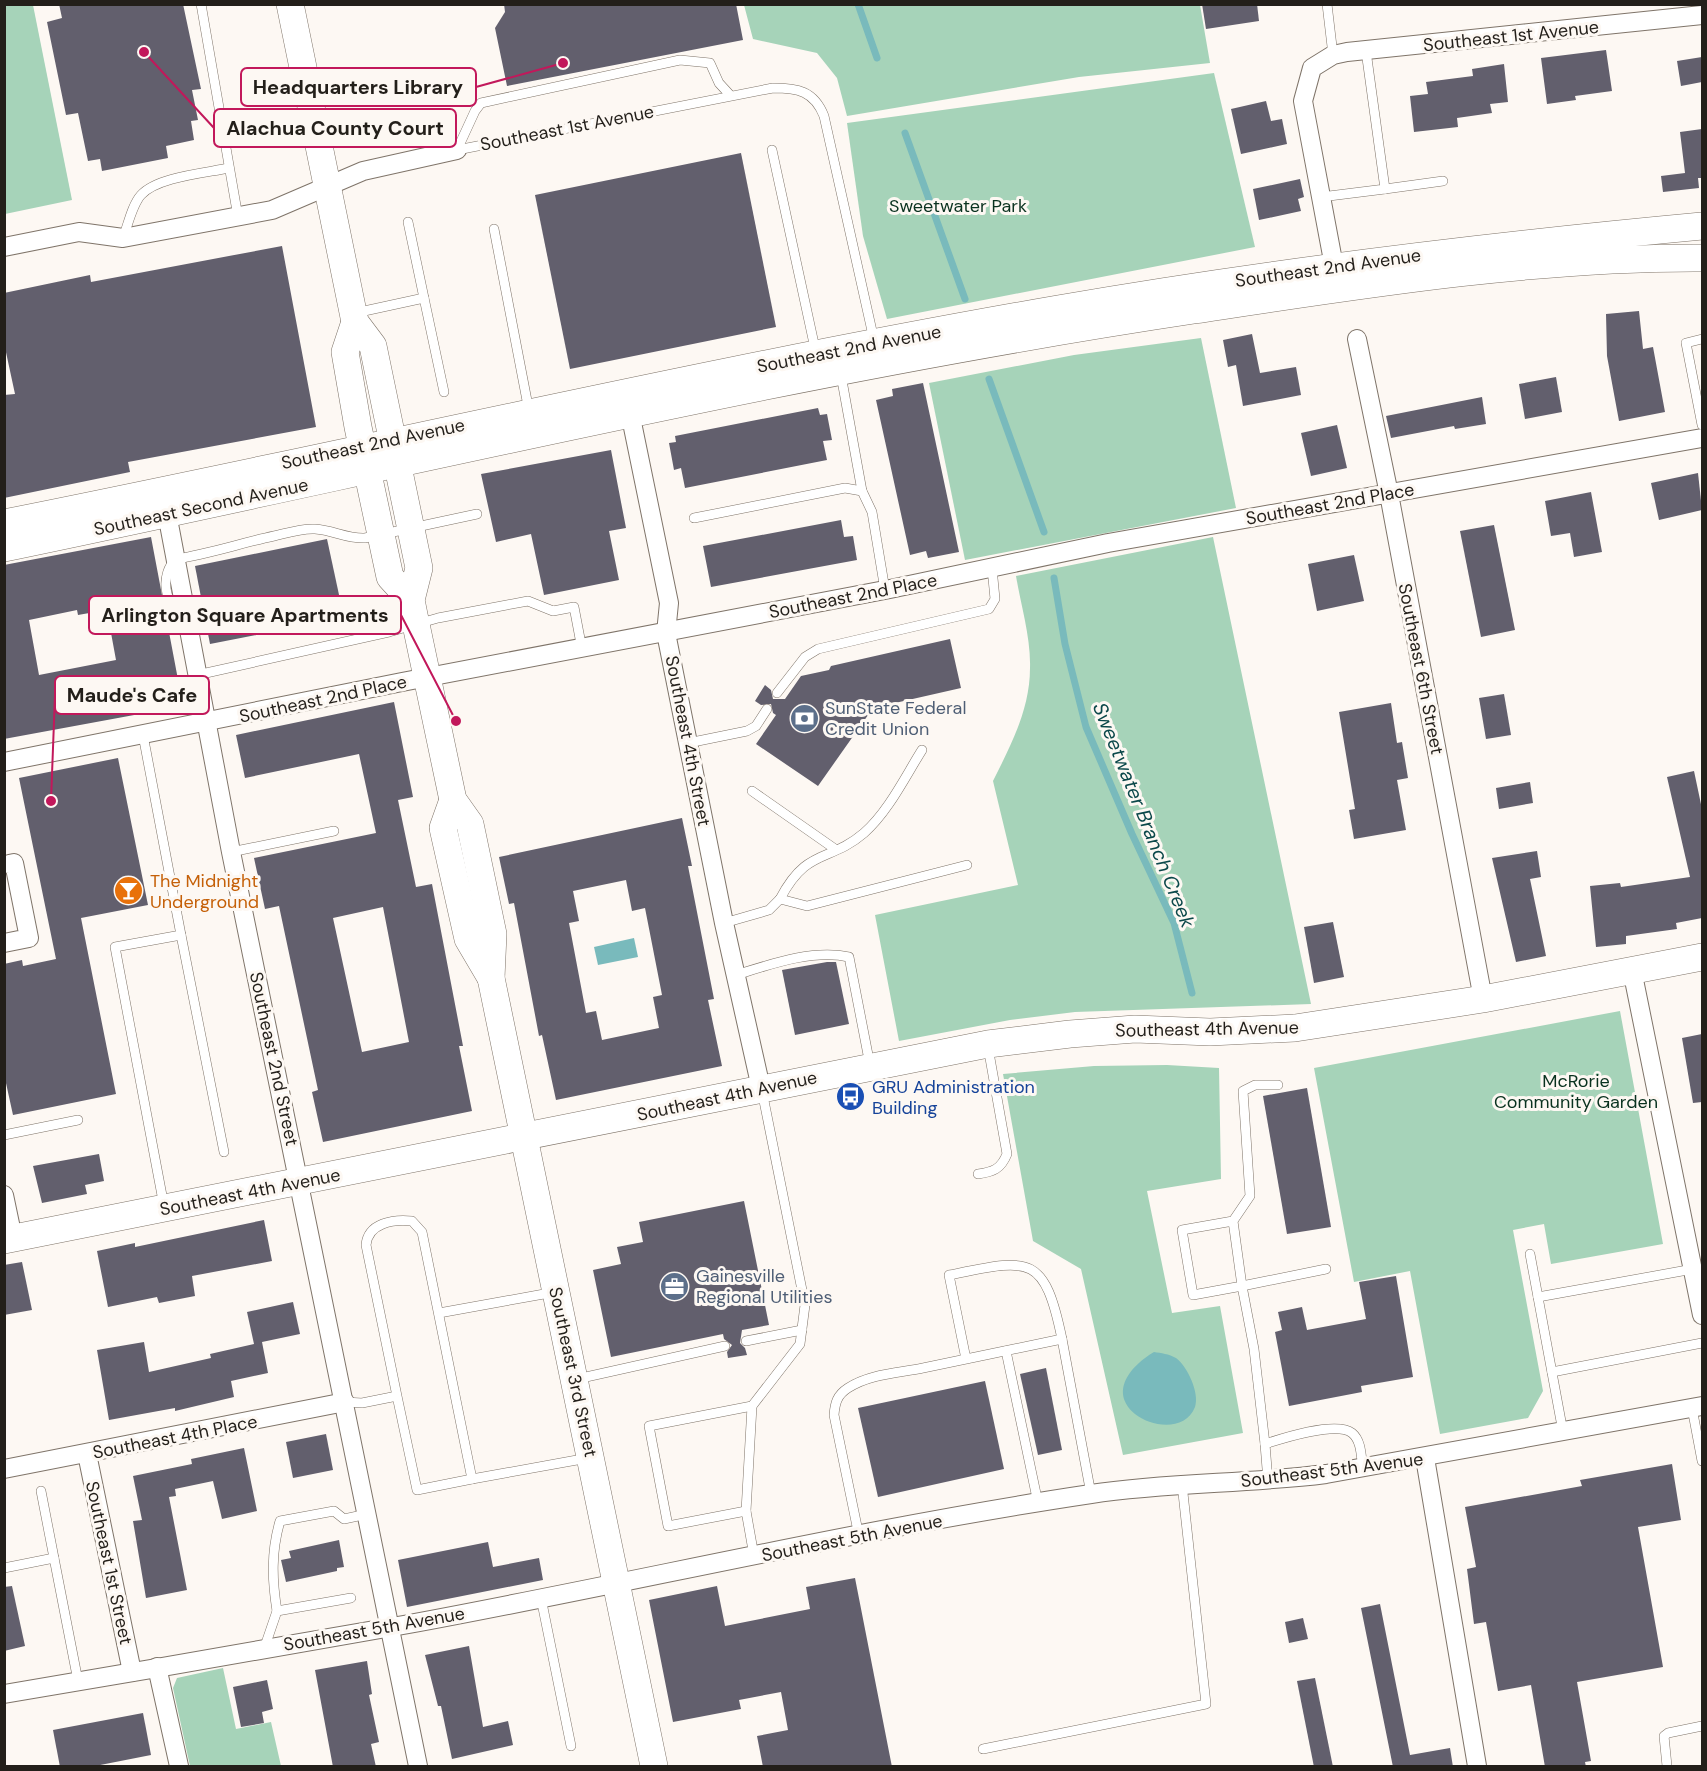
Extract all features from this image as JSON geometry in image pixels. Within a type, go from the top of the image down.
[{"type":"street","name":"Southeast 3rd Street","points":[[290,4],[354,318],[373,346],[419,568],[414,612],[453,800],[443,828],[468,939],[491,978],[654,1767]]},
{"type":"street","name":"Southeast 1st Avenue","points":[[1326,58],[1366,51],[1702,15]]},
{"type":"street","points":[[1326,58],[1312,68],[1303,101],[1321,197],[1340,277]]},
{"type":"street","name":"Southeast 1st Avenue","points":[[4,247],[79,232],[123,238],[272,210],[363,171],[458,150]]},
{"type":"street","name":"Southeast 2nd Avenue","points":[[4,523],[165,503],[531,422],[829,364],[1059,330],[1340,277],[1554,240],[1702,226]]},
{"type":"street","name":"Southeast 2nd Avenue","points":[[829,364],[874,344],[1054,310],[1340,277],[1702,258]]},
{"type":"street","name":"Southeast 3rd Street","points":[[354,318],[345,352],[365,459],[390,578],[414,612]]},
{"type":"street","name":"Southeast 6th Street","points":[[1357,339],[1389,494],[1483,999]]},
{"type":"street","name":"Southeast 4th Street","points":[[628,404],[669,603],[666,633],[724,923],[761,1088]]},
{"type":"street","name":"Southeast 2nd Place","points":[[4,762],[885,590],[1108,543],[1702,438]]},
{"type":"street","name":"Southeast Second Avenue","points":[[4,548],[165,503]]},
{"type":"street","name":"Southeast 2nd Street","points":[[165,503],[231,852],[418,1767]]},
{"type":"street","points":[[4,943],[29,938],[14,863],[9,864]]},
{"type":"street","name":"Southeast 4th Avenue","points":[[9,1239],[988,1044],[1135,1029],[1210,1032],[1295,1029],[1483,999],[1702,957]]},
{"type":"street","points":[[1632,970],[1702,1315]]},
{"type":"street","points":[[4,1195],[9,1239]]},
{"type":"street","name":"Southeast 4th Place","points":[[5,1465],[87,1454],[345,1402]]},
{"type":"street","name":"Southeast 5th Avenue","points":[[4,1694],[389,1627],[859,1536],[1091,1494],[1182,1484],[1268,1481],[1363,1469],[1697,1407]]},
{"type":"street","name":"Southeast 1st Street","points":[[87,1454],[132,1672]]},
{"type":"street","points":[[1425,1458],[1477,1767]]},
{"type":"street","points":[[157,1668],[179,1767]]},
{"type":"lane","points":[[201,4],[238,217]]},
{"type":"lane","points":[[1326,58],[1327,4]]},
{"type":"lane","points":[[1366,51],[1385,189]]},
{"type":"lane","points":[[458,150],[475,111],[481,103],[639,68],[680,60],[710,63],[719,83],[730,95]]},
{"type":"lane","name":"Southeast 1st Avenue","points":[[458,150],[730,95],[790,88],[807,93],[819,102],[824,116],[866,295],[874,344]]},
{"type":"lane","points":[[772,150],[862,491],[872,512],[885,590]]},
{"type":"lane","points":[[123,238],[139,196],[150,187],[163,182],[229,168]]},
{"type":"lane","points":[[1321,197],[1443,181]]},
{"type":"lane","points":[[408,222],[444,392]]},
{"type":"lane","points":[[494,229],[531,422]]},
{"type":"lane","points":[[354,318],[424,298]]},
{"type":"lane","points":[[1702,339],[1686,343],[1702,425]]},
{"type":"lane","points":[[694,518],[845,488],[862,491]]},
{"type":"lane","points":[[176,559],[305,530],[316,529],[351,539],[381,535],[477,514]]},
{"type":"lane","points":[[777,693],[804,657],[818,649],[989,609],[995,598],[992,568]]},
{"type":"lane","points":[[197,675],[390,632],[414,612],[528,601],[553,611],[574,607],[582,649]]},
{"type":"lane","points":[[688,743],[747,731],[756,726],[767,709]]},
{"type":"lane","points":[[143,735],[224,1152]]},
{"type":"lane","points":[[724,923],[769,910],[780,899],[800,867],[864,834],[874,823],[922,750]]},
{"type":"lane","points":[[752,791],[836,849]]},
{"type":"lane","points":[[231,852],[334,831]]},
{"type":"lane","points":[[780,899],[807,906],[967,865]]},
{"type":"lane","points":[[164,1209],[115,947],[181,935]]},
{"type":"lane","points":[[736,975],[777,962],[834,953],[849,957],[870,1067]]},
{"type":"lane","points":[[978,1174],[993,1172],[1003,1164],[1007,1154],[988,1044]]},
{"type":"lane","points":[[1268,1481],[1254,1349],[1233,1221],[1250,1196],[1243,1091],[1255,1085],[1278,1085]]},
{"type":"lane","points":[[754,1556],[746,1511],[752,1407],[800,1344],[804,1305],[761,1088]]},
{"type":"lane","points":[[4,1135],[78,1120]]},
{"type":"lane","points":[[472,1479],[422,1232],[418,1225],[401,1220],[375,1228],[366,1237],[366,1245],[417,1490],[591,1457]]},
{"type":"lane","points":[[1233,1221],[1182,1230],[1193,1295],[1326,1269]]},
{"type":"lane","points":[[1530,1254],[1563,1432]]},
{"type":"lane","points":[[966,1359],[949,1275],[1005,1264],[1020,1264],[1031,1269],[1049,1288],[1062,1339],[1091,1494]]},
{"type":"lane","points":[[1538,1297],[1693,1269]]},
{"type":"lane","points":[[439,1313],[556,1292]]},
{"type":"lane","points":[[746,1341],[802,1330]]},
{"type":"lane","points":[[859,1536],[834,1415],[835,1401],[846,1389],[865,1379],[1062,1339]]},
{"type":"lane","points":[[1552,1372],[1702,1343]]},
{"type":"lane","points":[[574,1379],[725,1346]]},
{"type":"lane","points":[[1006,1351],[1038,1503]]},
{"type":"lane","points":[[345,1402],[362,1403],[397,1396]]},
{"type":"lane","points":[[746,1511],[668,1526],[649,1426],[752,1407]]},
{"type":"lane","points":[[1697,1407],[1702,1461]]},
{"type":"lane","points":[[1265,1443],[1313,1432],[1338,1429],[1352,1432],[1358,1441],[1363,1469]]},
{"type":"lane","points":[[983,1749],[1206,1704],[1182,1484]]},
{"type":"lane","points":[[42,1491],[78,1681]]},
{"type":"lane","points":[[264,1648],[277,1611],[272,1566],[274,1540],[280,1521],[334,1511],[344,1519],[367,1514]]},
{"type":"lane","points":[[4,1568],[54,1558]]},
{"type":"lane","points":[[277,1611],[351,1598]]},
{"type":"lane","points":[[541,1598],[571,1746]]},
{"type":"lane","points":[[1667,1767],[1664,1736],[1668,1732],[1702,1726]]},
{"type":"green space","points":[[5,4],[33,5],[72,200],[5,214]]},
{"type":"green space","points":[[744,5],[1200,5],[1210,63],[1079,77],[847,116],[837,78],[817,53],[753,39]]},
{"type":"green space","name":"Sweetwater Park","points":[[1214,73],[1255,247],[887,319],[863,236],[847,123]]},
{"type":"green space","points":[[1201,338],[1236,508],[965,560],[929,383],[1074,355]]},
{"type":"green space","points":[[1213,537],[1311,1004],[1075,1012],[1010,1020],[899,1041],[875,915],[1018,885],[993,781],[1018,726],[1029,683],[1029,645],[1016,576]]},
{"type":"green space","name":"McRorie Community Garden","points":[[1620,1011],[1663,1244],[1551,1264],[1544,1224],[1513,1230],[1543,1391],[1528,1418],[1440,1434],[1410,1271],[1354,1282],[1314,1068]]},
{"type":"green space","points":[[1167,1065],[1219,1068],[1221,1179],[1147,1191],[1172,1313],[1220,1306],[1243,1433],[1123,1455],[1081,1269],[1033,1241],[1003,1074],[1094,1066]]},
{"type":"green space","points":[[223,1668],[236,1729],[271,1722],[281,1766],[190,1766],[173,1688],[177,1678]]},
{"type":"water","points":[[634,938],[638,957],[598,965],[594,947]]},
{"type":"water","points":[[1154,1352],[1176,1358],[1188,1373],[1194,1387],[1195,1407],[1190,1415],[1176,1424],[1158,1424],[1142,1418],[1127,1405],[1123,1396],[1123,1388],[1131,1371]]},
{"type":"building","points":[[59,4],[183,4],[201,89],[192,90],[198,120],[191,121],[194,140],[166,146],[168,158],[102,171],[100,159],[88,161],[78,113],[66,115],[47,22],[62,18]]},
{"type":"building","points":[[504,4],[736,4],[743,40],[507,86],[495,28],[505,12]]},
{"type":"building","points":[[1202,4],[1257,4],[1259,21],[1206,29]]},
{"type":"building","points":[[1606,50],[1612,91],[1575,96],[1576,100],[1547,104],[1541,58]]},
{"type":"building","points":[[1702,57],[1702,82],[1681,86],[1677,61]]},
{"type":"building","points":[[1504,64],[1508,102],[1490,104],[1492,113],[1457,118],[1458,127],[1414,132],[1410,96],[1428,94],[1426,82],[1473,76],[1472,69]]},
{"type":"building","points":[[1266,101],[1271,121],[1282,119],[1287,144],[1241,154],[1231,109]]},
{"type":"building","points":[[1702,129],[1702,178],[1698,178],[1699,188],[1663,192],[1661,176],[1685,173],[1680,132]]},
{"type":"building","points":[[741,153],[776,327],[570,369],[535,195]]},
{"type":"building","points":[[1300,179],[1304,197],[1298,199],[1301,211],[1259,220],[1253,189]]},
{"type":"building","points":[[282,246],[316,427],[128,462],[130,472],[4,498],[4,395],[15,394],[4,343],[4,293],[90,275],[91,282]]},
{"type":"building","points":[[1639,311],[1643,349],[1653,347],[1665,412],[1619,421],[1607,356],[1606,314]]},
{"type":"building","points":[[1252,334],[1260,373],[1296,367],[1301,395],[1243,406],[1236,365],[1228,367],[1223,340]]},
{"type":"building","points":[[1556,377],[1562,412],[1525,419],[1519,384]]},
{"type":"building","points":[[923,383],[959,552],[928,558],[926,551],[910,555],[876,400],[893,396],[892,389]]},
{"type":"building","points":[[1482,397],[1486,424],[1455,429],[1454,426],[1391,438],[1386,416]]},
{"type":"building","points":[[818,408],[820,415],[827,414],[832,440],[823,441],[827,460],[685,488],[681,468],[674,470],[669,443],[676,442],[675,436]]},
{"type":"building","points":[[1337,425],[1347,468],[1311,476],[1301,433]]},
{"type":"building","points":[[611,450],[626,528],[609,531],[619,580],[544,595],[531,534],[496,542],[481,474]]},
{"type":"building","points":[[1698,473],[1702,510],[1659,520],[1651,483]]},
{"type":"building","points":[[1591,492],[1602,552],[1574,557],[1570,533],[1551,536],[1545,501]]},
{"type":"building","points":[[841,520],[844,537],[853,536],[857,560],[711,587],[703,546]]},
{"type":"building","points":[[1494,525],[1515,630],[1481,637],[1460,531]]},
{"type":"building","points":[[151,537],[183,706],[4,739],[4,565]],"holes":[[[77,610],[78,615],[95,612],[98,625],[109,622],[116,660],[39,675],[29,620]]]},
{"type":"building","points":[[327,539],[344,618],[210,644],[195,566]]},
{"type":"building","points":[[1354,555],[1364,601],[1317,611],[1308,564]]},
{"type":"building","points":[[950,639],[961,688],[873,708],[818,786],[756,744],[776,715],[773,713],[771,704],[761,705],[755,701],[765,685],[771,690],[773,699],[785,699],[801,676],[829,670],[831,666]]},
{"type":"building","points":[[1504,694],[1511,735],[1486,739],[1479,698]]},
{"type":"building","points":[[394,702],[413,797],[398,800],[416,887],[432,884],[463,1046],[459,1046],[472,1111],[323,1142],[312,1092],[318,1090],[279,906],[265,909],[254,858],[376,833],[359,754],[245,778],[236,735]],"holes":[[[383,907],[409,1042],[362,1052],[333,918]]]},
{"type":"building","points":[[1391,703],[1397,743],[1402,742],[1408,778],[1397,780],[1406,830],[1354,839],[1349,810],[1355,809],[1339,712]]},
{"type":"building","points":[[118,758],[148,905],[81,918],[116,1094],[13,1115],[4,1074],[4,964],[22,960],[23,966],[56,959],[19,778]]},
{"type":"building","points":[[1694,771],[1702,809],[1702,918],[1676,923],[1677,929],[1626,936],[1626,944],[1596,947],[1590,886],[1620,883],[1621,887],[1690,877],[1667,777]]},
{"type":"building","points":[[1530,782],[1533,803],[1499,809],[1496,788]]},
{"type":"building","points":[[682,818],[692,866],[688,866],[714,999],[708,1000],[722,1066],[556,1100],[542,1035],[539,1036],[514,903],[509,904],[499,857]],"holes":[[[626,880],[632,911],[645,908],[662,995],[653,997],[659,1028],[602,1040],[596,1011],[586,1013],[569,923],[579,921],[573,891]]]},
{"type":"building","points":[[1537,851],[1541,877],[1530,879],[1546,956],[1516,962],[1492,858]]},
{"type":"building","points":[[1333,922],[1344,977],[1314,983],[1304,927]]},
{"type":"building","points":[[836,962],[849,1024],[795,1035],[782,970]]},
{"type":"building","points":[[1702,1034],[1702,1102],[1693,1103],[1682,1038]]},
{"type":"building","points":[[1307,1088],[1331,1227],[1287,1234],[1263,1096]]},
{"type":"building","points":[[99,1154],[104,1181],[85,1185],[87,1194],[42,1203],[33,1166]]},
{"type":"building","points":[[744,1201],[769,1325],[742,1330],[740,1343],[747,1355],[728,1358],[727,1352],[732,1345],[724,1339],[723,1334],[611,1357],[593,1270],[621,1264],[617,1247],[643,1242],[639,1222]]},
{"type":"building","points":[[264,1220],[272,1261],[192,1276],[195,1296],[159,1303],[157,1297],[108,1307],[97,1251],[135,1243],[135,1247]]},
{"type":"building","points":[[22,1262],[32,1310],[4,1315],[4,1265]]},
{"type":"building","points":[[1396,1276],[1413,1377],[1361,1386],[1362,1392],[1289,1406],[1275,1332],[1282,1330],[1278,1312],[1302,1307],[1307,1330],[1366,1319],[1359,1282]]},
{"type":"building","points":[[293,1302],[300,1334],[262,1342],[268,1373],[231,1381],[234,1397],[175,1411],[175,1408],[109,1420],[97,1350],[144,1342],[149,1372],[211,1358],[210,1354],[254,1344],[247,1312]]},
{"type":"building","points":[[1046,1368],[1062,1450],[1038,1455],[1020,1374]]},
{"type":"building","points":[[985,1381],[1004,1469],[878,1497],[858,1408]]},
{"type":"building","points":[[326,1434],[333,1470],[293,1478],[286,1442]]},
{"type":"building","points":[[244,1448],[257,1511],[222,1519],[213,1481],[175,1489],[176,1496],[169,1497],[187,1590],[146,1598],[133,1521],[142,1520],[133,1476],[192,1464],[191,1459]]},
{"type":"building","points":[[1672,1464],[1681,1520],[1638,1527],[1663,1667],[1577,1682],[1591,1761],[1585,1762],[1586,1767],[1545,1767],[1531,1685],[1498,1691],[1486,1622],[1474,1624],[1467,1569],[1476,1567],[1465,1507],[1582,1486],[1580,1480]]},
{"type":"building","points":[[339,1540],[344,1567],[337,1568],[337,1571],[286,1582],[281,1560],[291,1558],[289,1551]]},
{"type":"building","points":[[488,1542],[493,1567],[539,1558],[543,1580],[407,1607],[398,1560]]},
{"type":"building","points":[[855,1578],[892,1767],[763,1767],[757,1736],[788,1730],[781,1692],[739,1700],[741,1709],[673,1722],[649,1600],[717,1586],[725,1626],[810,1609],[806,1587]]},
{"type":"building","points":[[12,1586],[25,1646],[4,1651],[4,1587]]},
{"type":"building","points":[[1380,1604],[1410,1755],[1450,1748],[1453,1767],[1393,1767],[1361,1608]]},
{"type":"building","points":[[1303,1618],[1308,1639],[1289,1643],[1285,1622]]},
{"type":"building","points":[[469,1646],[483,1727],[508,1721],[513,1745],[452,1759],[441,1706],[438,1706],[425,1655]]},
{"type":"building","points":[[367,1661],[372,1694],[369,1695],[379,1742],[371,1744],[376,1767],[333,1767],[315,1670]]},
{"type":"building","points":[[1315,1678],[1333,1767],[1314,1767],[1297,1681]]},
{"type":"building","points":[[267,1680],[273,1709],[262,1712],[264,1723],[241,1727],[233,1687]]},
{"type":"building","points":[[143,1713],[151,1755],[90,1767],[60,1767],[53,1730]]},
{"type":"waterway","name":"Sweetwater Branch Creek","points":[[858,4],[877,58]]},
{"type":"waterway","name":"Sweetwater Branch Creek","points":[[905,133],[965,299]]},
{"type":"waterway","name":"Sweetwater Branch Creek","points":[[989,379],[1044,532]]},
{"type":"waterway","name":"Sweetwater Branch Creek","points":[[1054,578],[1065,644],[1086,727],[1132,834],[1174,923],[1192,993]]},
{"type":"place","name":"Alachua County Court","points":[[144,52]]},
{"type":"place","name":"Headquarters Library","points":[[563,63]]},
{"type":"place","name":"SunState Federal Credit Union","points":[[804,718]]},
{"type":"place","name":"Arlington Square Apartments","points":[[456,721]]},
{"type":"place","name":"Maude's Cafe","points":[[51,801]]},
{"type":"place","name":"The Midnight Underground","points":[[129,891]]},
{"type":"place","name":"GRU Administration Building","points":[[851,1097]]},
{"type":"place","name":"Gainesville Regional Utilities","points":[[675,1286]]}]
